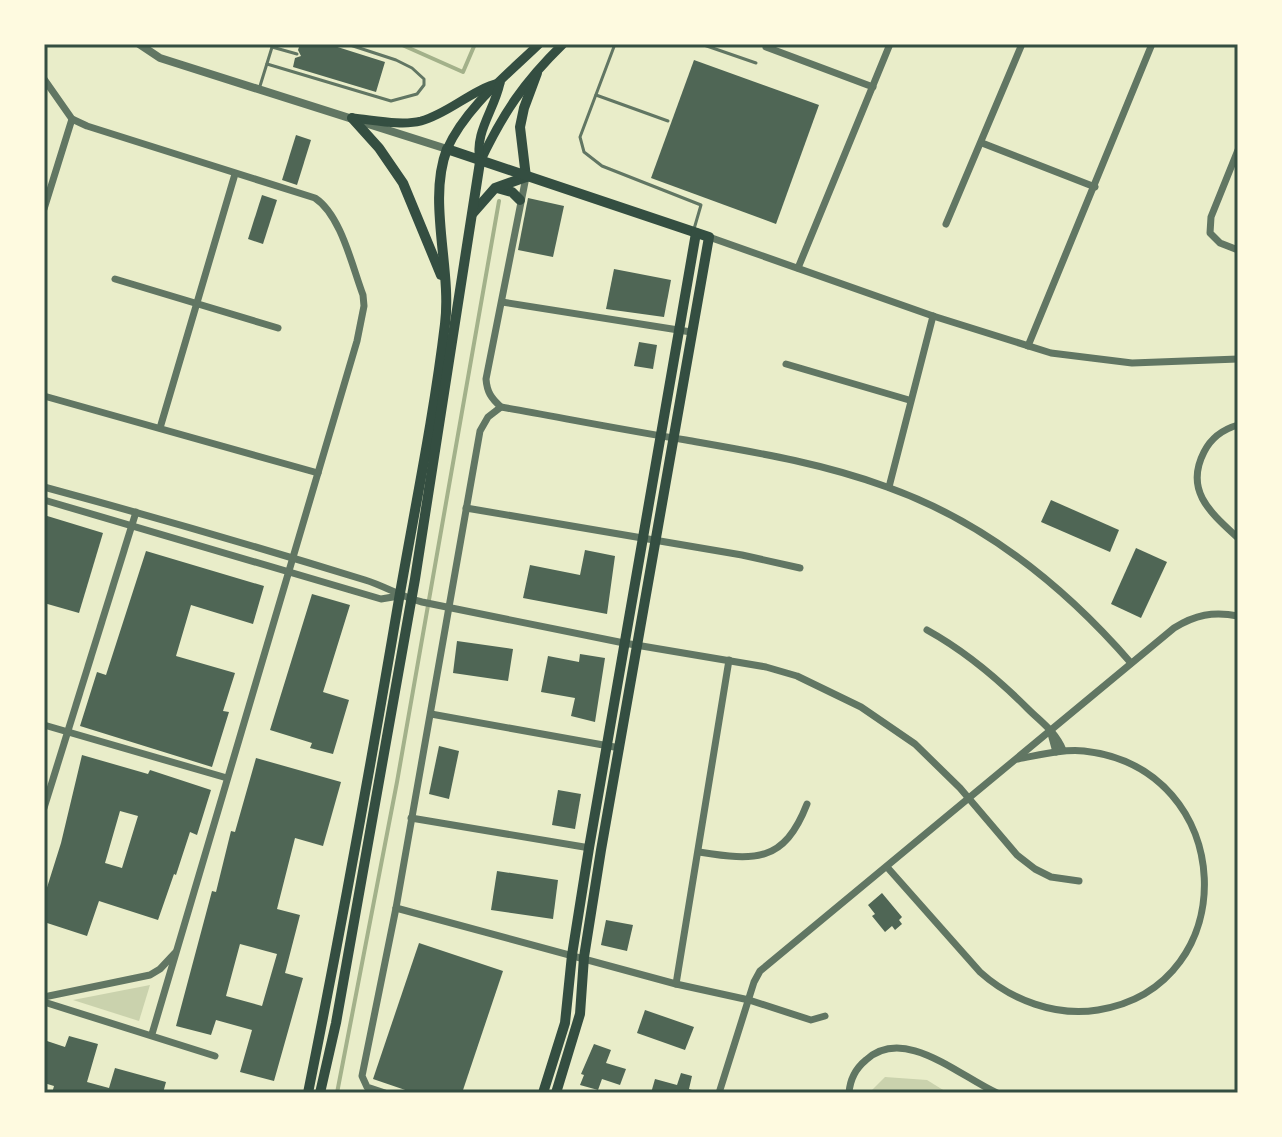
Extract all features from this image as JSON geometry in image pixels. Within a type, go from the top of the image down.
[{"type":"main road","points":[[308,1093],[333,970],[446,322],[441,169],[447,149],[462,122],[539,44]]},
{"type":"main road","points":[[320,1093],[416,601],[480,162],[506,110],[563,44]]},
{"type":"main road","points":[[526,177],[520,127],[537,73]]},
{"type":"main road","points":[[352,118],[421,121],[467,100],[485,86],[500,83]]},
{"type":"main road","points":[[480,162],[477,147],[480,134],[500,83]]},
{"type":"main road","points":[[352,118],[379,148],[403,183],[445,283]]},
{"type":"main road","points":[[447,149],[709,237],[672,438],[624,643],[572,955],[565,1023],[543,1093]]},
{"type":"main road","points":[[473,214],[495,188],[526,177]]},
{"type":"main road","points":[[495,188],[512,192],[520,200]]},
{"type":"main road","points":[[556,1093],[580,1014],[584,957],[636,645],[660,436],[694,233]]},
{"type":"street","points":[[139,44],[160,58],[447,149]]},
{"type":"street","points":[[767,44],[766,47],[873,87]]},
{"type":"street","points":[[798,268],[890,44]]},
{"type":"street","points":[[946,224],[1022,44]]},
{"type":"street","points":[[1028,346],[1152,44]]},
{"type":"street","points":[[44,79],[72,119],[97,130],[315,198],[324,204],[334,219],[363,295],[364,306],[357,341],[152,1034]]},
{"type":"street","points":[[44,209],[72,119]]},
{"type":"street","points":[[982,143],[1095,187]]},
{"type":"street","points":[[1238,150],[1211,217],[1210,233],[1220,243],[1238,250]]},
{"type":"street","points":[[160,428],[235,174]]},
{"type":"street","points":[[526,177],[486,379],[491,398],[501,407],[804,462],[889,487],[958,520],[1005,548],[1086,614],[1131,663]]},
{"type":"street","points":[[709,237],[933,316],[1051,353],[1121,363],[1238,359]]},
{"type":"street","points":[[115,279],[278,328]]},
{"type":"street","points":[[502,302],[691,332]]},
{"type":"street","points":[[889,487],[933,316]]},
{"type":"street","points":[[786,364],[909,400]]},
{"type":"street","points":[[44,396],[318,473]]},
{"type":"street","points":[[385,1093],[367,1087],[362,1076],[396,908],[480,431],[488,417],[501,407]]},
{"type":"street","points":[[1238,425],[1227,428],[1208,444],[1196,476],[1201,498],[1238,538]]},
{"type":"street","points":[[44,487],[293,558],[383,586],[399,596],[416,601],[624,643],[729,660],[797,676],[861,707],[915,744],[969,798],[1017,855],[1035,869],[1051,877],[1079,881]]},
{"type":"street","points":[[44,500],[381,599],[399,596]]},
{"type":"street","points":[[466,508],[742,555],[800,568]]},
{"type":"street","points":[[44,808],[136,512]]},
{"type":"street","points":[[719,1093],[760,971],[1174,628],[1196,617],[1216,613],[1238,616]]},
{"type":"street","points":[[927,630],[992,673],[1057,735],[1060,751]]},
{"type":"street","points":[[676,984],[729,660]]},
{"type":"street","points":[[431,714],[620,748]]},
{"type":"street","points":[[44,725],[227,778]]},
{"type":"street","points":[[887,867],[992,983],[1055,1010],[1073,1013],[1105,1009],[1147,991],[1173,970],[1199,924],[1205,887],[1202,850],[1197,835],[1169,791],[1141,769],[1104,755],[1060,751],[1017,759]]},
{"type":"street","points":[[699,852],[747,858],[773,852],[793,834],[807,804]]},
{"type":"street","points":[[411,818],[601,850]]},
{"type":"street","points":[[396,908],[676,984],[749,1000],[811,1020],[825,1016]]},
{"type":"street","points":[[44,1000],[150,975],[168,962],[177,950]]},
{"type":"street","points":[[44,1000],[215,1056]]},
{"type":"street","points":[[849,1093],[850,1082],[860,1065],[883,1048],[899,1046],[928,1056],[997,1093]]},
{"type":"lane","points":[[267,64],[391,101],[417,94],[424,85],[424,79],[412,68],[347,44]]},
{"type":"lane","points":[[615,44],[580,137],[584,152],[602,166],[701,205],[694,233]]},
{"type":"lane","points":[[701,44],[756,63]]},
{"type":"lane","points":[[259,88],[272,46],[297,54]]},
{"type":"lane","points":[[596,95],[668,121]]},
{"type":"green space","points":[[150,985],[139,1021],[73,1000]]},
{"type":"green space","points":[[885,1077],[927,1080],[948,1093],[869,1093]]},
{"type":"building","points":[[300,44],[328,44],[385,62],[376,92],[293,67],[295,58],[301,56],[298,50]]},
{"type":"building","points":[[694,60],[819,105],[776,224],[651,178]]},
{"type":"building","points":[[296,135],[311,140],[297,185],[282,180]]},
{"type":"building","points":[[262,195],[277,200],[263,244],[248,239]]},
{"type":"building","points":[[528,198],[564,206],[553,257],[518,250]]},
{"type":"building","points":[[614,269],[671,280],[664,317],[606,309]]},
{"type":"building","points":[[639,342],[657,345],[653,369],[634,366]]},
{"type":"building","points":[[1051,500],[1119,530],[1110,552],[1041,522]]},
{"type":"building","points":[[44,515],[103,533],[79,613],[44,603]]},
{"type":"building","points":[[1136,548],[1167,562],[1141,618],[1111,604]]},
{"type":"building","points":[[585,550],[615,556],[607,614],[523,598],[530,565],[580,575]]},
{"type":"building","points":[[146,551],[264,586],[253,624],[191,605],[176,656],[235,673],[223,711],[229,712],[212,767],[80,726],[97,672],[106,675]]},
{"type":"building","points":[[312,594],[350,605],[323,692],[349,700],[333,754],[310,748],[312,743],[270,730]]},
{"type":"building","points":[[457,641],[513,649],[508,681],[453,673]]},
{"type":"building","points":[[580,654],[605,658],[595,722],[571,716],[575,698],[541,692],[548,656],[579,662]]},
{"type":"building","points":[[439,746],[459,751],[449,799],[429,794]]},
{"type":"building","points":[[82,755],[148,774],[150,770],[211,790],[197,835],[190,832],[158,920],[99,901],[87,936],[44,922],[44,897],[61,843]],"holes":[[[120,811],[138,816],[122,868],[105,863]]]},
{"type":"building","points":[[256,758],[341,782],[323,846],[295,838],[277,909],[300,915],[285,973],[303,978],[274,1081],[240,1072],[252,1030],[216,1020],[211,1035],[176,1026],[212,891],[216,892],[231,831],[235,832]],"holes":[[[240,944],[277,954],[262,1006],[226,996]]]},
{"type":"building","points":[[558,790],[581,794],[575,829],[552,825]]},
{"type":"building","points":[[497,871],[558,880],[553,919],[491,910]]},
{"type":"building","points":[[882,893],[902,917],[899,920],[902,924],[895,930],[892,926],[885,932],[872,916],[875,914],[868,905]]},
{"type":"building","points":[[606,920],[633,925],[627,951],[601,945]]},
{"type":"building","points":[[419,943],[503,971],[462,1093],[414,1093],[373,1079]]},
{"type":"building","points":[[645,1010],[694,1027],[685,1050],[637,1033]]},
{"type":"building","points":[[69,1036],[98,1044],[87,1082],[109,1088],[115,1068],[166,1082],[163,1093],[52,1093],[54,1086],[44,1083],[44,1040],[65,1047]]},
{"type":"building","points":[[594,1044],[611,1050],[606,1063],[626,1069],[620,1085],[602,1079],[598,1090],[580,1085],[584,1075],[581,1074]]},
{"type":"building","points":[[681,1073],[692,1076],[689,1089],[694,1093],[651,1093],[655,1079],[677,1085]]},
{"type":"waterway","points":[[400,44],[463,72],[475,44]]},
{"type":"waterway","points":[[337,1093],[397,782],[499,201]]}]
